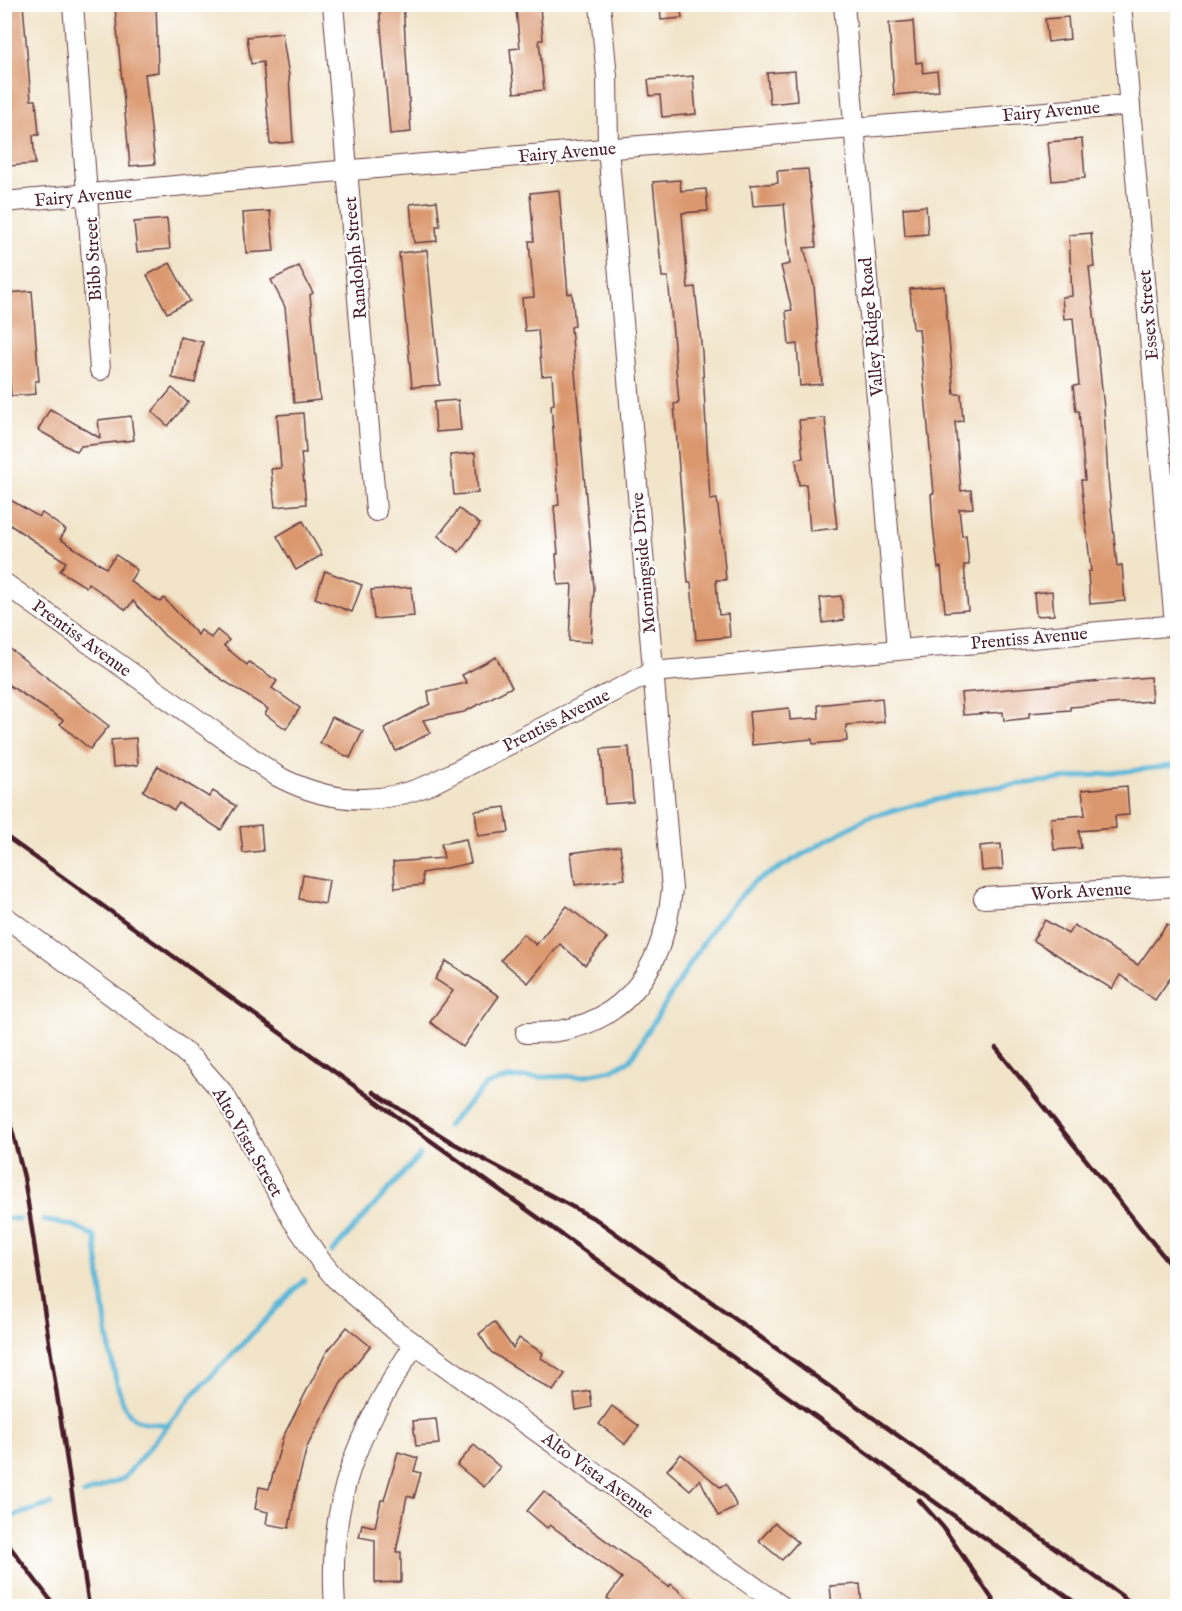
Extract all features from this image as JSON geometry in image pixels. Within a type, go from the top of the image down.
[{"type":"street","name":"Bibb Street","points":[[73,4],[90,196],[100,370]]},
{"type":"street","name":"Randolph Street","points":[[333,4],[376,511]]},
{"type":"street","name":"Morningside Drive","points":[[526,1033],[567,1030],[599,1020],[620,1006],[635,991],[661,947],[669,920],[671,859],[652,672],[608,148],[607,77],[600,4]]},
{"type":"street","name":"Valley Ridge Road","points":[[844,4],[898,649]]},
{"type":"street","name":"Essex Street","points":[[1121,4],[1176,625]]},
{"type":"street","name":"Fairy Avenue","points":[[4,202],[608,148],[1130,105]]},
{"type":"street","name":"Prentiss Avenue","points":[[4,583],[277,776],[296,786],[335,798],[375,800],[413,791],[652,672],[1176,625]]},
{"type":"street","name":"Work Avenue","points":[[984,898],[1178,886]]},
{"type":"street","name":"Alto Vista Street","points":[[4,916],[161,1032],[195,1061],[224,1094],[292,1219],[320,1260],[336,1279],[415,1344]]},
{"type":"street","points":[[334,1606],[332,1571],[334,1530],[346,1479],[361,1437],[415,1344]]},
{"type":"street","name":"Alto Vista Avenue","points":[[415,1344],[781,1606]]},
{"type":"building","points":[[4,4],[23,4],[31,100],[36,100],[39,135],[33,135],[35,164],[8,166],[7,155],[4,155]]},
{"type":"building","points":[[156,4],[158,72],[145,74],[155,164],[130,166],[115,8]]},
{"type":"building","points":[[379,4],[403,4],[411,132],[390,134]]},
{"type":"building","points":[[660,4],[680,4],[682,18],[661,20]]},
{"type":"building","points":[[540,7],[543,40],[539,40],[544,90],[514,93],[510,49],[520,48],[516,10]]},
{"type":"building","points":[[1068,17],[1070,39],[1048,42],[1045,19]]},
{"type":"building","points":[[913,21],[916,63],[922,62],[923,73],[937,71],[939,91],[894,95],[889,23]]},
{"type":"building","points":[[282,33],[289,76],[293,142],[270,144],[263,62],[251,64],[247,37]]},
{"type":"building","points":[[795,71],[797,101],[770,104],[767,73]]},
{"type":"building","points":[[693,76],[696,114],[662,117],[660,95],[650,96],[648,80]]},
{"type":"building","points":[[1082,139],[1085,178],[1052,181],[1048,142]]},
{"type":"building","points":[[808,169],[816,247],[804,248],[814,286],[822,384],[800,386],[797,344],[789,345],[786,311],[792,310],[781,266],[790,264],[784,204],[753,206],[751,185],[778,183],[777,171]]},
{"type":"building","points":[[680,180],[681,191],[706,189],[708,211],[682,213],[688,288],[695,287],[702,352],[710,500],[717,499],[723,547],[726,580],[716,580],[719,615],[728,614],[730,637],[696,640],[691,583],[688,583],[674,404],[679,403],[668,277],[662,277],[653,182]]},
{"type":"building","points":[[559,190],[568,294],[572,293],[575,326],[571,327],[594,588],[591,642],[569,641],[572,584],[558,585],[556,554],[558,554],[554,506],[559,505],[551,405],[554,404],[552,375],[542,376],[538,330],[525,331],[522,298],[534,297],[529,241],[534,241],[530,193]]},
{"type":"building","points":[[437,201],[440,226],[436,226],[437,241],[414,243],[410,204]]},
{"type":"building","points":[[926,206],[928,234],[905,236],[903,208]]},
{"type":"building","points":[[270,211],[274,251],[246,253],[243,213]]},
{"type":"building","points":[[167,219],[170,249],[137,252],[134,222]]},
{"type":"building","points":[[1091,233],[1094,267],[1089,267],[1104,408],[1108,478],[1117,566],[1122,565],[1125,601],[1090,604],[1088,572],[1091,571],[1081,480],[1085,480],[1079,411],[1076,411],[1073,386],[1079,385],[1073,318],[1064,319],[1062,297],[1072,296],[1069,235]]},
{"type":"building","points":[[427,250],[440,385],[412,387],[399,253]]},
{"type":"building","points":[[170,263],[190,301],[167,313],[147,275]]},
{"type":"building","points":[[299,266],[313,293],[310,295],[320,400],[294,403],[285,307],[271,280]]},
{"type":"building","points":[[944,286],[954,394],[961,394],[963,421],[955,422],[961,491],[971,490],[973,508],[959,509],[962,536],[966,535],[969,565],[964,565],[968,610],[945,612],[941,567],[938,568],[933,525],[931,494],[934,493],[919,329],[913,329],[910,289]]},
{"type":"building","points":[[32,291],[39,381],[35,381],[36,394],[11,396],[6,341],[10,341],[6,293]]},
{"type":"building","points":[[180,337],[203,342],[195,383],[172,378]]},
{"type":"building","points":[[172,388],[188,402],[168,426],[152,412]]},
{"type":"building","points":[[458,400],[461,430],[436,432],[434,402]]},
{"type":"building","points":[[50,409],[100,438],[98,420],[131,416],[134,440],[81,446],[77,452],[38,430]]},
{"type":"building","points":[[303,413],[306,453],[301,453],[306,504],[275,507],[271,469],[281,468],[277,415]]},
{"type":"building","points":[[825,418],[837,528],[810,531],[806,484],[799,485],[796,459],[803,458],[799,420]]},
{"type":"building","points":[[475,453],[478,493],[454,495],[450,455]]},
{"type":"building","points":[[4,496],[39,517],[42,513],[66,530],[60,539],[106,568],[116,555],[137,570],[130,581],[160,602],[164,598],[198,635],[201,630],[211,638],[217,630],[229,640],[224,646],[247,665],[249,662],[277,681],[272,688],[300,708],[286,729],[265,714],[268,709],[215,675],[165,636],[133,601],[126,610],[88,583],[86,587],[60,571],[66,562],[4,521]]},
{"type":"building","points":[[459,509],[480,524],[459,552],[438,536]]},
{"type":"building","points":[[303,521],[322,555],[296,570],[277,536]]},
{"type":"building","points":[[325,571],[362,585],[352,612],[315,598]]},
{"type":"building","points":[[411,587],[414,616],[374,619],[371,590]]},
{"type":"building","points":[[1052,591],[1054,615],[1036,616],[1034,593]]},
{"type":"building","points":[[841,596],[844,620],[823,623],[820,598]]},
{"type":"building","points":[[4,644],[109,726],[90,749],[60,724],[63,720],[4,682]]},
{"type":"building","points":[[496,657],[512,687],[464,712],[423,720],[430,733],[396,751],[384,728],[430,704],[428,691],[467,683],[462,675]]},
{"type":"building","points":[[1150,677],[1152,701],[1070,707],[1070,710],[1029,713],[1029,718],[1004,721],[1003,712],[963,715],[961,693]]},
{"type":"building","points":[[882,698],[884,722],[846,725],[847,741],[813,744],[812,739],[752,745],[749,712],[789,708],[790,720],[819,718],[818,705]]},
{"type":"building","points":[[332,717],[363,731],[350,758],[320,743]]},
{"type":"building","points":[[136,738],[138,765],[113,767],[111,740]]},
{"type":"building","points":[[629,747],[633,802],[605,804],[601,749]]},
{"type":"building","points":[[158,766],[209,797],[213,791],[236,806],[221,830],[179,803],[174,810],[143,791]]},
{"type":"building","points":[[1127,786],[1129,815],[1115,816],[1116,828],[1079,831],[1081,848],[1054,850],[1051,818],[1085,815],[1082,790]]},
{"type":"building","points":[[505,807],[509,832],[478,836],[475,811]]},
{"type":"building","points":[[261,825],[263,851],[243,853],[240,827]]},
{"type":"building","points":[[466,839],[471,863],[422,873],[423,885],[395,888],[393,862],[444,858],[441,844]]},
{"type":"building","points":[[1001,844],[1003,869],[982,871],[980,846]]},
{"type":"building","points":[[620,846],[625,879],[575,885],[571,853]]},
{"type":"building","points":[[303,875],[329,880],[325,904],[299,899]]},
{"type":"building","points":[[567,906],[607,938],[585,965],[560,944],[528,983],[501,960],[523,934],[536,945]]},
{"type":"building","points":[[1045,920],[1068,934],[1074,925],[1138,965],[1167,924],[1178,932],[1178,967],[1155,1000],[1120,975],[1112,989],[1033,940]]},
{"type":"building","points":[[446,961],[499,996],[463,1047],[430,1022],[453,991],[435,979]]},
{"type":"building","points":[[494,1322],[513,1348],[519,1338],[543,1353],[541,1358],[565,1374],[553,1391],[491,1352],[479,1334]]},
{"type":"building","points":[[347,1327],[370,1346],[341,1382],[307,1447],[289,1528],[266,1524],[268,1512],[255,1509],[259,1487],[269,1489],[283,1437],[326,1353]]},
{"type":"building","points":[[590,1391],[592,1407],[576,1410],[574,1394]]},
{"type":"building","points":[[612,1406],[639,1426],[625,1444],[599,1424]]},
{"type":"building","points":[[436,1419],[439,1444],[416,1446],[413,1421]]},
{"type":"building","points":[[474,1445],[500,1467],[484,1487],[457,1465]]},
{"type":"building","points":[[398,1452],[418,1458],[414,1471],[421,1473],[414,1498],[407,1496],[396,1552],[401,1552],[401,1582],[375,1583],[375,1540],[359,1537],[362,1524],[375,1527],[381,1500],[384,1500]]},
{"type":"building","points":[[681,1454],[720,1487],[726,1484],[737,1507],[718,1516],[700,1479],[690,1490],[667,1470]]},
{"type":"building","points":[[544,1491],[563,1509],[669,1587],[671,1584],[697,1606],[619,1606],[607,1598],[622,1578],[550,1525],[547,1528],[527,1511]]},
{"type":"building","points":[[775,1523],[798,1542],[782,1560],[759,1541]]},
{"type":"building","points":[[860,1584],[862,1605],[832,1606],[830,1586]]},
{"type":"waterway","points":[[447,1126],[486,1085],[508,1078],[582,1076],[612,1070],[630,1060],[715,924],[753,883],[868,817],[980,789],[1178,765]]},
{"type":"waterway","points":[[332,1252],[420,1155]]},
{"type":"waterway","points":[[4,1218],[20,1219]]},
{"type":"waterway","points":[[43,1220],[75,1226],[95,1237],[111,1356],[122,1400],[129,1413],[137,1420],[168,1425]]},
{"type":"waterway","points":[[84,1494],[124,1478],[192,1396],[304,1280]]},
{"type":"waterway","points":[[4,1519],[51,1504]]},
{"type":"railway","points":[[4,835],[1080,1606]]},
{"type":"railway","points":[[996,1048],[1178,1274]]},
{"type":"railway","points":[[373,1092],[451,1142],[597,1220],[1136,1606]]},
{"type":"railway","points":[[4,1099],[24,1177],[89,1606]]},
{"type":"railway","points":[[919,1500],[943,1527],[997,1606]]},
{"type":"railway","points":[[4,1539],[55,1606]]}]
